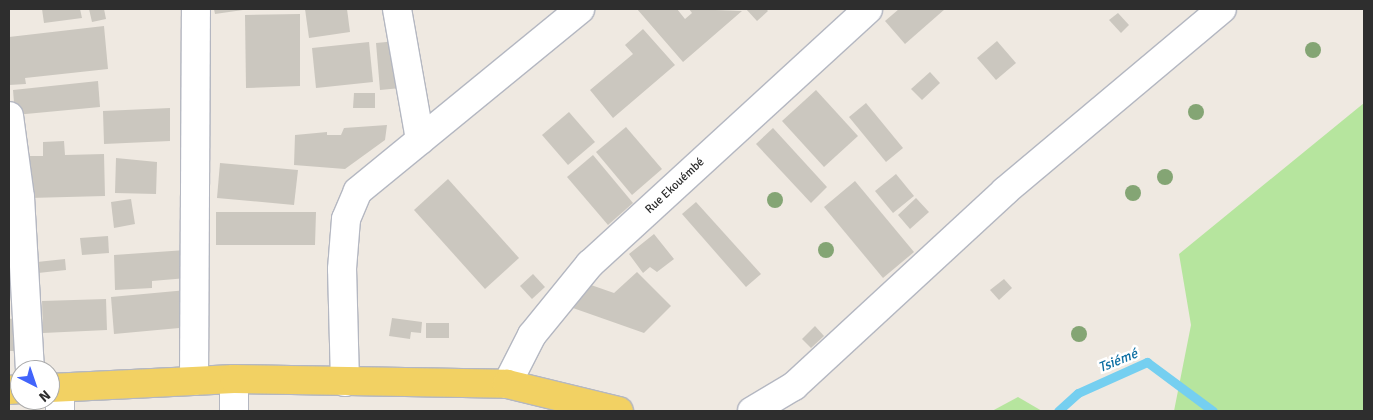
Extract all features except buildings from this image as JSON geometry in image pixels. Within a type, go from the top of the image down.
[{"type":"main road","points":[[60,396],[234,379],[507,384],[619,411]]},
{"type":"street","points":[[194,382],[196,9]]},
{"type":"street","points":[[397,9],[420,140]]},
{"type":"street","points":[[345,382],[346,219],[358,191],[580,9]]},
{"type":"street","name":"Rue Ekouémbé","points":[[507,384],[532,335],[590,264],[868,9]]},
{"type":"street","points":[[752,411],[794,386],[1005,191],[1222,9]]},
{"type":"street","points":[[9,116],[20,197],[29,360]]},
{"type":"street","points":[[229,411],[234,411],[234,379]]},
{"type":"green space","points":[[1364,103],[1364,411],[1174,411],[1191,325],[1179,254]]},
{"type":"green space","points":[[1018,397],[1042,411],[992,411]]},
{"type":"waterway","name":"Tsiémé","points":[[1058,411],[1078,393],[1147,362],[1213,411]]}]
